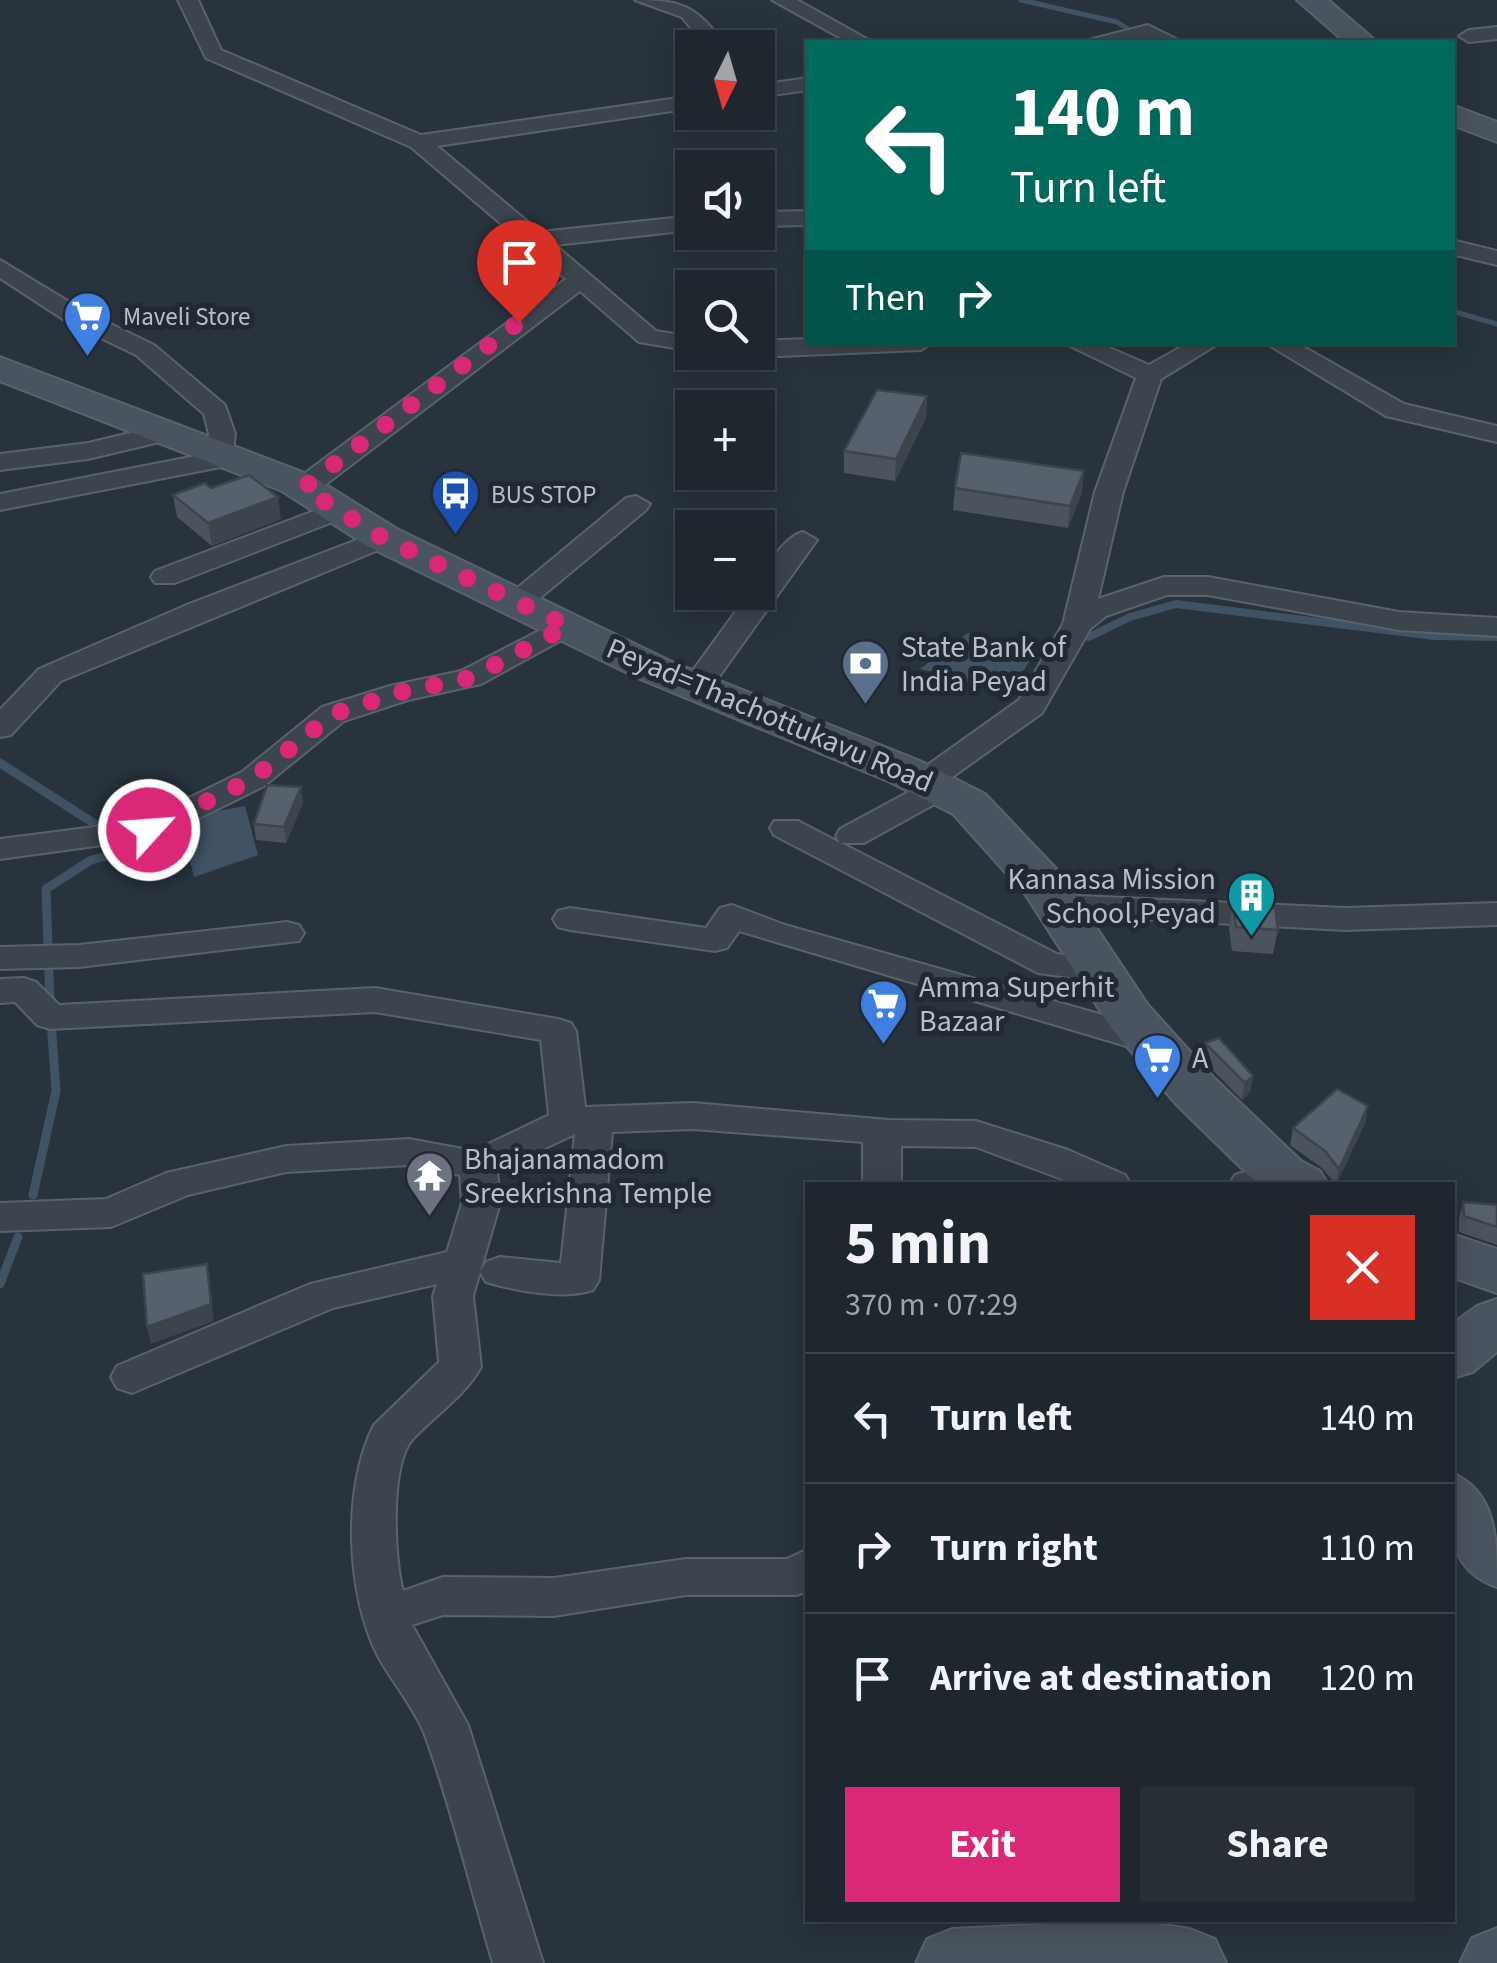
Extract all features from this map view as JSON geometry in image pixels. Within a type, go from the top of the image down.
[{"type":"main road","points":[[1311,0],[1360,40]]},
{"type":"main road","points":[[1455,115],[1497,134]]},
{"type":"main road","name":"Peyad=Thachottukavu Road","points":[[0,368],[321,499],[383,538],[568,626],[969,804],[1043,884],[1150,1041],[1277,1182]]},
{"type":"main road","points":[[1455,1255],[1497,1272]]},
{"type":"main road","points":[[1455,1354],[1497,1321]]},
{"type":"main road","points":[[1455,1502],[1497,1560]]},
{"type":"main road","points":[[952,1963],[1129,1953],[1190,1963]]},
{"type":"street","points":[[188,0],[214,54],[419,142],[648,337],[675,341]]},
{"type":"street","points":[[645,0],[690,13],[700,23],[699,30]]},
{"type":"street","points":[[782,0],[858,40]]},
{"type":"street","points":[[1101,40],[1148,31],[1168,40]]},
{"type":"street","points":[[1469,36],[1497,32]]},
{"type":"street","points":[[775,90],[805,85]]},
{"type":"street","points":[[419,142],[675,104]]},
{"type":"street","points":[[775,219],[805,218]]},
{"type":"street","points":[[534,240],[675,225]]},
{"type":"street","points":[[1455,248],[1497,258]]},
{"type":"street","points":[[0,267],[75,316],[145,350],[216,411],[223,457],[0,502]]},
{"type":"street","points":[[165,577],[321,499],[581,279]]},
{"type":"street","points":[[775,348],[851,345]]},
{"type":"street","points":[[1081,345],[1150,375]]},
{"type":"street","points":[[852,836],[933,785],[1031,706],[1078,624],[1108,492],[1150,375],[1203,345]]},
{"type":"street","points":[[1281,345],[1395,410],[1497,434]]},
{"type":"street","points":[[0,462],[88,451],[163,433]]},
{"type":"street","points":[[519,601],[636,504]]},
{"type":"street","points":[[0,728],[50,674],[198,610],[383,538]]},
{"type":"street","points":[[697,686],[803,540]]},
{"type":"street","points":[[1078,624],[1096,610],[1144,592],[1184,585],[1399,620],[1497,627]]},
{"type":"street","points":[[0,850],[149,830],[252,779],[333,714],[401,692],[470,678],[568,626]]},
{"type":"street","points":[[786,828],[1050,964],[1099,970]]},
{"type":"street","points":[[1058,906],[1346,919],[1497,914]]},
{"type":"street","points":[[570,919],[714,940],[732,916],[773,933],[1150,1041]]},
{"type":"street","points":[[13,958],[66,957],[287,933]]},
{"type":"street","points":[[0,992],[24,990],[50,1017],[375,1000],[558,1031],[581,1121],[579,1280],[481,1267],[324,1295],[132,1377]]},
{"type":"street","points":[[0,1216],[110,1213],[179,1183],[286,1158],[410,1152],[478,1165],[581,1121],[694,1116],[870,1131],[950,1130],[994,1136],[1105,1182]]},
{"type":"street","points":[[870,1131],[881,1182]]},
{"type":"street","points":[[478,1165],[481,1267],[453,1296],[460,1367],[389,1437],[379,1478],[372,1560],[396,1644],[445,1725],[518,1963]]},
{"type":"street","points":[[387,1615],[443,1596],[554,1597],[686,1577],[796,1577],[805,1570]]},
{"type":"water","points":[[968,633],[1036,650],[1010,693],[920,669]]},
{"type":"water","points":[[245,806],[258,855],[194,877],[180,818]]},
{"type":"building","points":[[877,390],[927,396],[896,459],[844,451]]},
{"type":"building","points":[[961,453],[1084,471],[1070,506],[955,488]]},
{"type":"building","points":[[249,475],[278,497],[208,523],[173,495],[205,483],[211,488]]},
{"type":"building","points":[[267,785],[301,787],[284,827],[254,824]]},
{"type":"building","points":[[1233,903],[1275,906],[1278,930],[1236,927]]},
{"type":"building","points":[[1219,1038],[1253,1076],[1245,1083],[1205,1043]]},
{"type":"building","points":[[1337,1089],[1368,1106],[1339,1169],[1325,1151],[1293,1128]]},
{"type":"building","points":[[1463,1202],[1497,1205],[1497,1227],[1464,1216]]},
{"type":"building","points":[[207,1264],[211,1304],[147,1327],[143,1274]]},
{"type":"waterway","points":[[1021,0],[1117,22],[1128,29]]},
{"type":"waterway","points":[[1135,34],[1148,40]]},
{"type":"waterway","points":[[1455,312],[1497,324]]},
{"type":"waterway","points":[[1089,637],[1130,617],[1176,604],[1434,636],[1497,637]]},
{"type":"waterway","points":[[1019,659],[1041,655]]},
{"type":"waterway","points":[[0,763],[95,824],[126,824]]},
{"type":"waterway","points":[[50,1005],[46,889],[91,860],[193,834]]},
{"type":"waterway","points":[[33,1195],[56,1091],[51,1021]]},
{"type":"waterway","points":[[0,1284],[18,1237]]},
{"type":"place","name":"Maveli Store","points":[[88,358]]},
{"type":"place","name":"BUS STOP","points":[[456,536]]},
{"type":"place","name":"State Bank of India Peyad","points":[[866,706]]},
{"type":"place","name":"Kannasa Mission School,Peyad","points":[[1251,938]]},
{"type":"place","name":"Amma Superhit Bazaar","points":[[884,1046]]},
{"type":"place","name":"A","points":[[1157,1100]]},
{"type":"place","name":"Bhajanamadom Sreekrishna Temple","points":[[429,1218]]},
{"type":"route","points":[[149,830],[252,779],[333,714],[401,692],[470,678],[568,626],[383,538],[303,488],[519,322]]}]
